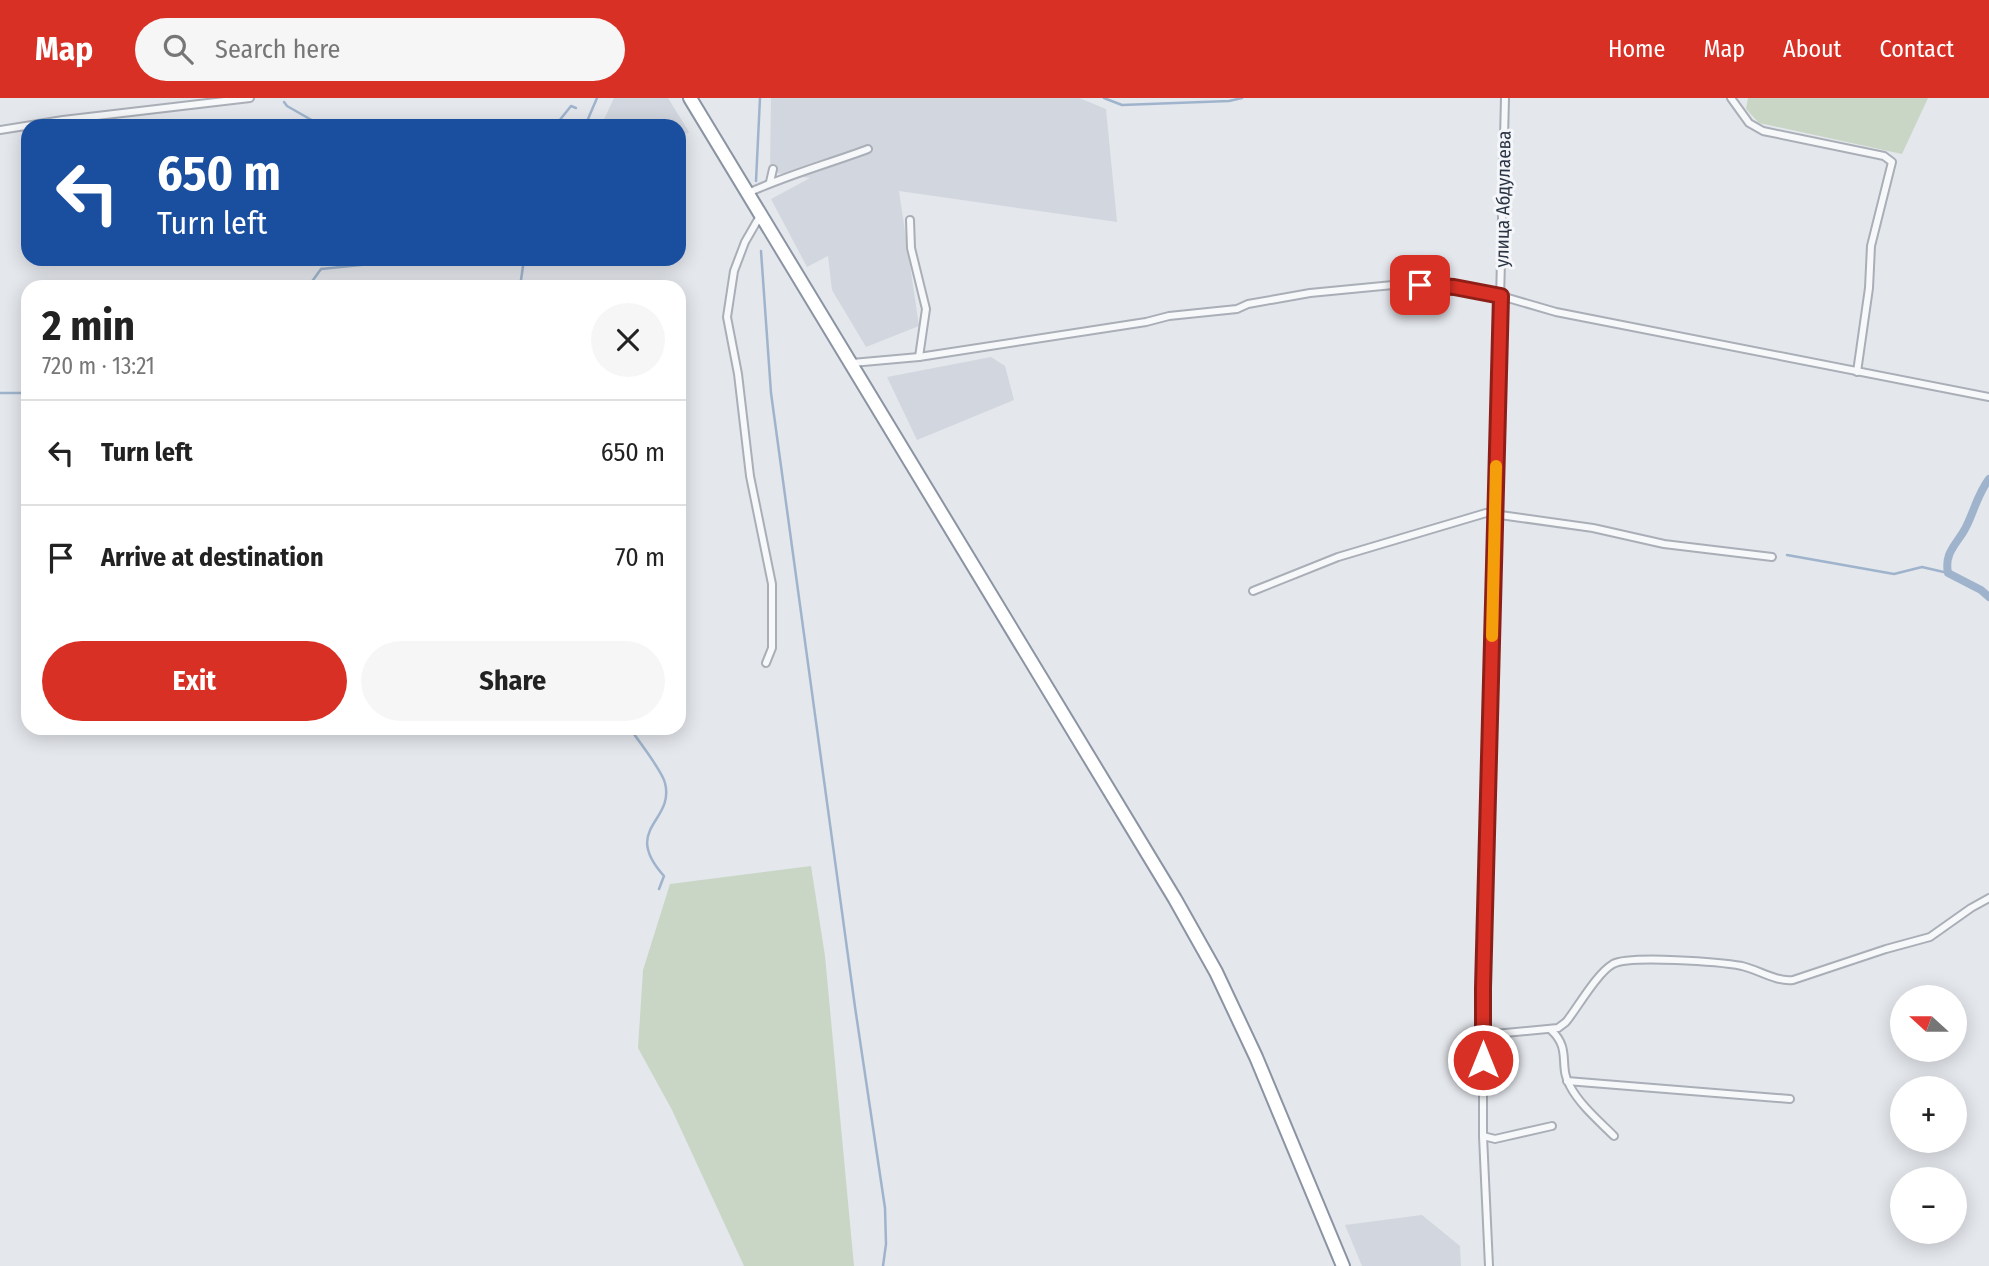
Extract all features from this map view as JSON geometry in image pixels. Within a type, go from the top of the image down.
[{"type":"highway","points":[[690,98],[1175,899],[1216,972],[1256,1056],[1343,1266]]},
{"type":"street","points":[[72,119],[250,98]]},
{"type":"street","name":"улица Абдулаева","points":[[1489,1266],[1483,1136],[1483,988],[1505,98]]},
{"type":"street","points":[[1731,98],[1749,123],[1763,131],[1884,156],[1892,162],[1871,246],[1869,288],[1857,372]]},
{"type":"street","points":[[0,130],[21,127]]},
{"type":"street","points":[[747,194],[770,182],[804,173],[868,149]]},
{"type":"street","points":[[770,182],[773,169]]},
{"type":"street","points":[[760,216],[745,242],[734,271],[727,317],[738,374],[750,476],[772,584],[772,648],[766,663]]},
{"type":"street","points":[[910,220],[911,248],[926,309],[919,357]]},
{"type":"street","points":[[850,363],[919,357],[1146,322],[1169,316],[1237,309],[1248,304],[1310,293],[1420,285],[1454,287],[1501,296],[1556,312],[1688,342],[1989,397]]},
{"type":"street","points":[[1253,591],[1338,557],[1478,514],[1601,529],[1664,544],[1772,557]]},
{"type":"street","points":[[1484,1035],[1551,1030],[1566,1022],[1603,972],[1616,962],[1641,959],[1738,966],[1783,980],[1793,980],[1930,937],[1989,898]]},
{"type":"street","points":[[1551,1030],[1564,1050],[1567,1081],[1614,1136]]},
{"type":"street","points":[[1567,1081],[1790,1099]]},
{"type":"street","points":[[1483,1136],[1495,1139],[1552,1126]]},
{"type":"shaded area","points":[[614,98],[668,98],[681,119],[604,119]]},
{"type":"shaded area","points":[[771,98],[1079,98],[1106,109],[1117,222],[899,191],[919,326],[866,347],[832,290],[828,256],[807,267],[771,199],[810,178],[770,172]]},
{"type":"shaded area","points":[[991,357],[1005,366],[1014,400],[917,440],[887,377]]},
{"type":"shaded area","points":[[1422,1215],[1460,1246],[1461,1266],[1362,1266],[1345,1225]]},
{"type":"green space","points":[[1748,98],[1928,98],[1902,154],[1759,123],[1746,109]]},
{"type":"green space","points":[[811,866],[825,956],[854,1266],[744,1266],[672,1110],[638,1048],[643,970],[670,884]]},
{"type":"waterway","points":[[588,119],[597,98]]},
{"type":"waterway","points":[[756,181],[760,98]]},
{"type":"waterway","points":[[1104,98],[1122,105],[1229,101],[1242,98]]},
{"type":"waterway","points":[[284,102],[310,119]]},
{"type":"waterway","points":[[561,119],[571,106],[576,108]]},
{"type":"waterway","points":[[761,251],[771,393],[885,1208],[886,1244],[883,1266]]},
{"type":"waterway","points":[[313,280],[321,269],[350,266]]},
{"type":"waterway","points":[[521,280],[523,266]]},
{"type":"waterway","points":[[0,393],[21,393]]},
{"type":"waterway","points":[[1989,479],[1952,550],[1947,566],[1948,573],[1989,597]]},
{"type":"waterway","points":[[1787,555],[1894,574],[1922,567],[1948,573]]},
{"type":"waterway","points":[[635,735],[655,763],[665,783],[663,807],[652,826],[647,847],[652,860],[664,876],[659,889]]},
{"type":"slow traffic","points":[[1492,636],[1496,466]]},
{"type":"route","points":[[1420,285],[1454,287],[1501,296],[1483,1060]]}]
